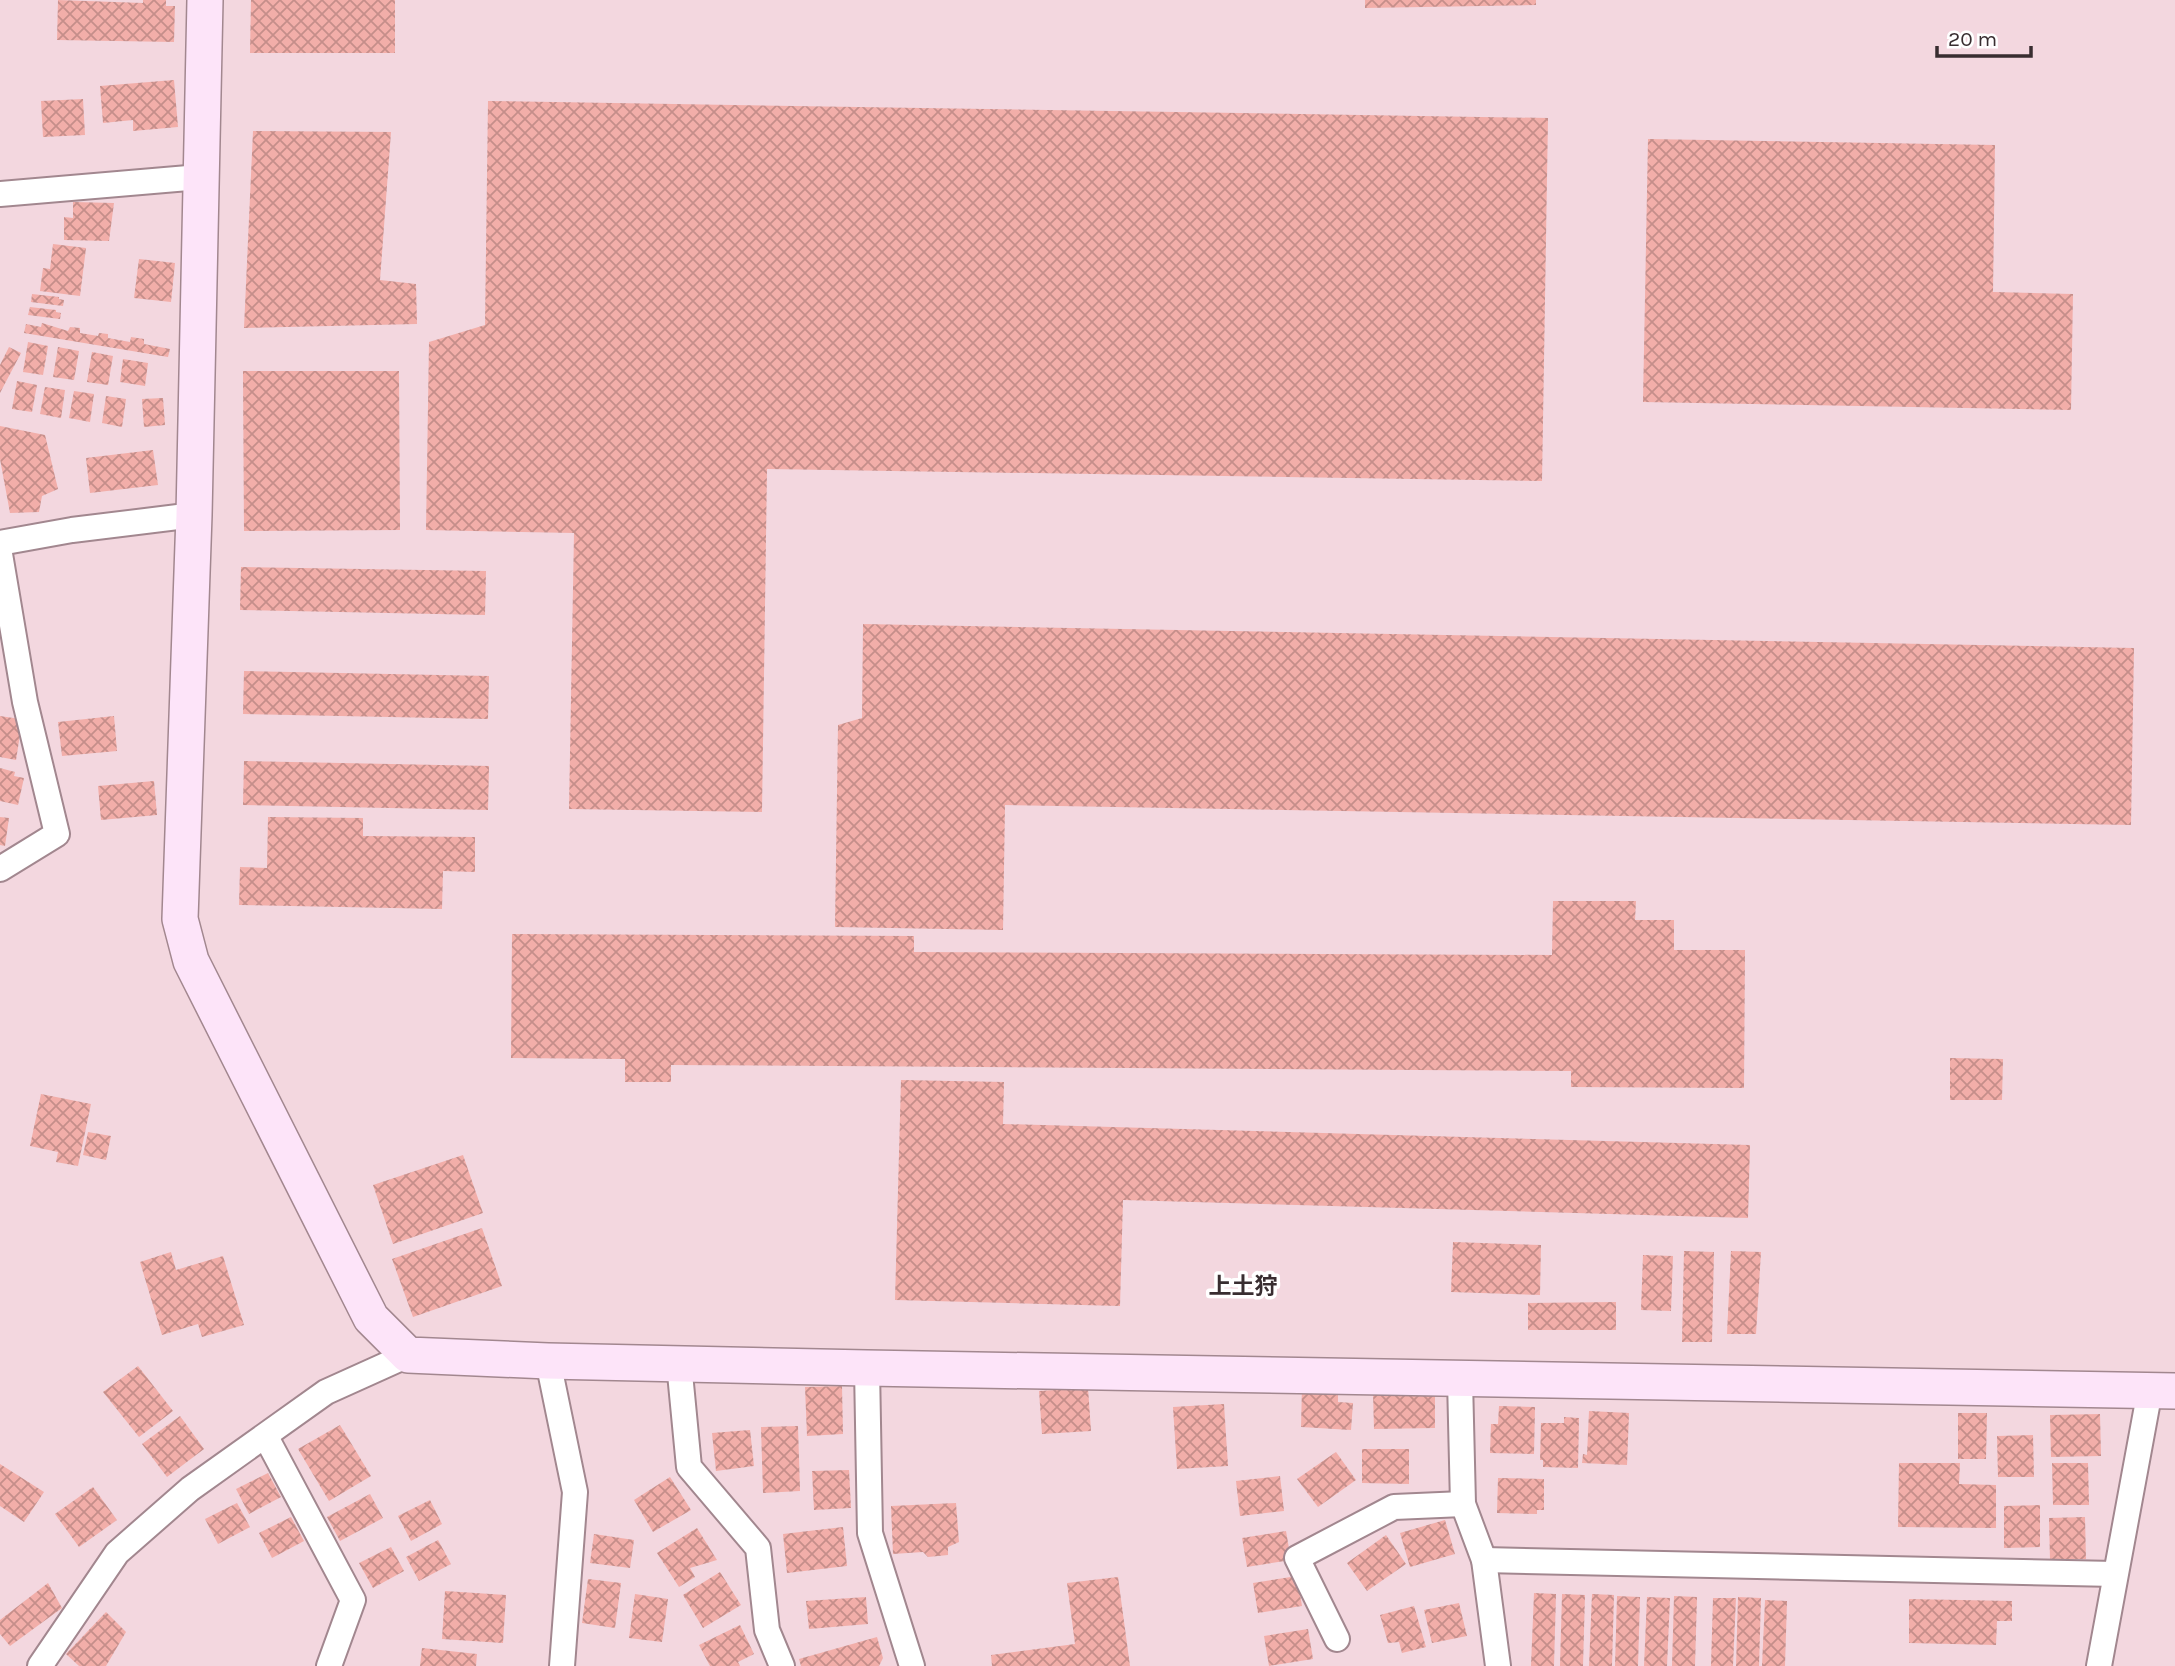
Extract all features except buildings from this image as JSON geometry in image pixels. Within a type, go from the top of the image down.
[{"type":"street","points":[[205,0],[194,515],[180,919],[191,961],[371,1318],[408,1355]]},
{"type":"street","points":[[0,194],[200,177]]},
{"type":"street","points":[[0,543],[72,530],[194,515]]},
{"type":"street","points":[[0,554],[25,702],[57,834],[0,869]]},
{"type":"street","points":[[0,697],[25,702]]},
{"type":"street","points":[[40,1666],[117,1553],[190,1489],[326,1392],[408,1355],[867,1368],[2163,1391],[2115,1574],[2099,1666]]},
{"type":"street","points":[[548,1361],[575,1492],[562,1666]]},
{"type":"street","points":[[679,1363],[689,1467],[758,1548],[767,1630],[782,1666]]},
{"type":"street","points":[[867,1368],[870,1532],[912,1666]]},
{"type":"street","points":[[1460,1380],[1463,1504],[1484,1560],[1498,1666]]},
{"type":"street","points":[[266,1437],[354,1600],[329,1666]]},
{"type":"street","points":[[1337,1639],[1297,1558],[1394,1507],[1463,1504]]},
{"type":"street","points":[[1484,1560],[2115,1574]]},
{"type":"district","name":"上土狩","points":[[1243,1286]]}]
